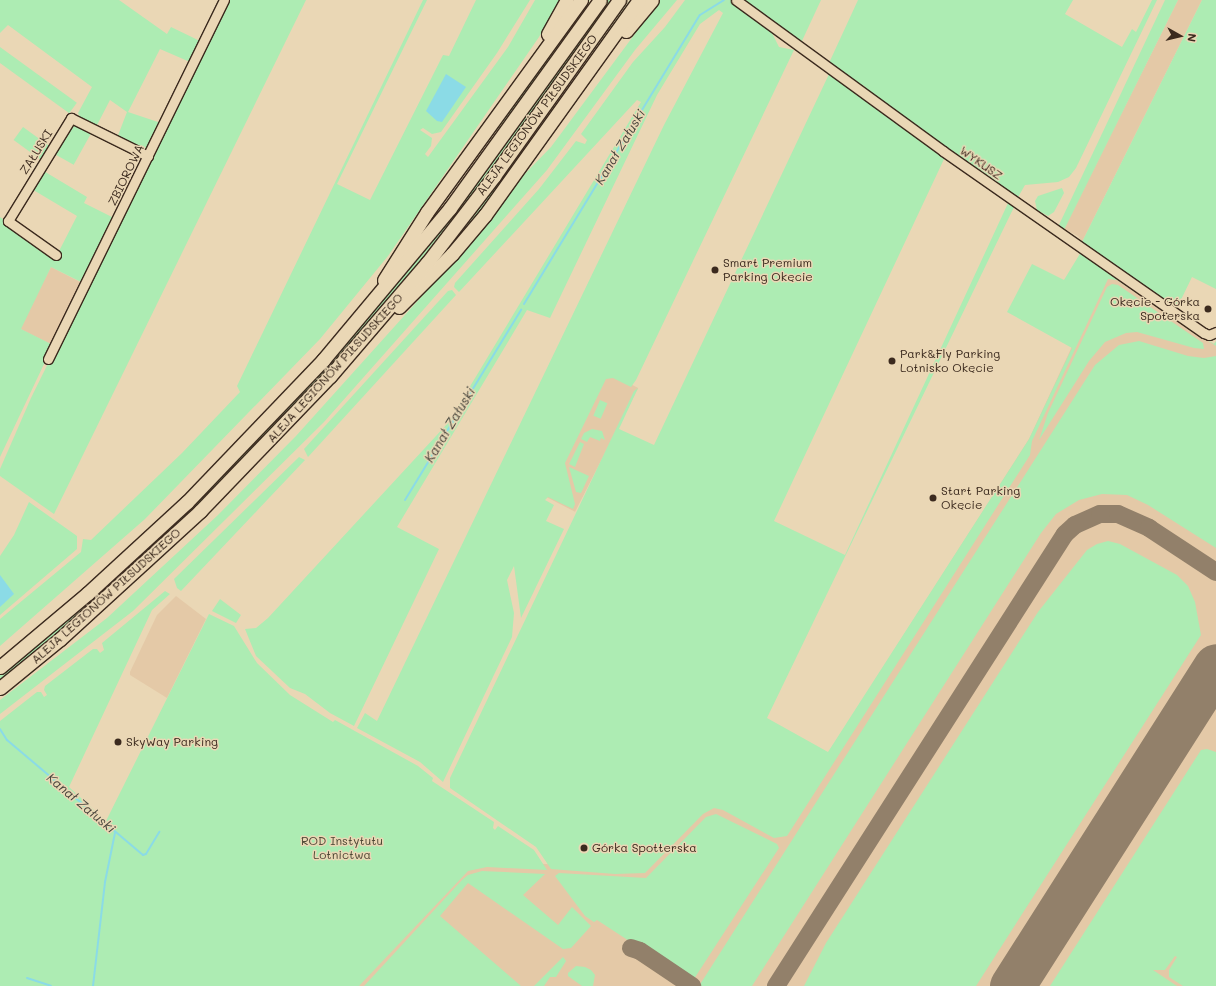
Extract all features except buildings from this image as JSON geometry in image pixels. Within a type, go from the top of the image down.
[{"type":"highway","points":[[517,90],[567,0]]},
{"type":"highway","points":[[363,314],[427,212],[581,0]]},
{"type":"highway","name":"ALEJA LEGIONÓW PIŁSUDSKIEGO","points":[[0,667],[88,593],[187,502],[288,398],[363,314],[481,166],[600,0]]},
{"type":"highway","name":"ALEJA LEGIONÓW PIŁSUDSKIEGO","points":[[0,688],[60,639],[200,511],[282,429],[365,338],[427,263],[494,176],[619,0]]},
{"type":"highway","points":[[365,338],[415,293],[468,235],[592,67],[639,0]]},
{"type":"highway","points":[[592,67],[652,0]]},
{"type":"street","name":"ZBIOROWA","points":[[48,360],[224,0]]},
{"type":"street","name":"WYKUSZ","points":[[736,0],[943,151],[1204,333],[1209,335],[1216,332]]},
{"type":"street","name":"ZAŁUSKI","points":[[56,255],[8,221],[71,118],[148,156]]},
{"type":"shaded area","points":[[1178,0],[1202,0],[1082,242],[1078,236],[1064,229]]},
{"type":"shaded area","points":[[51,267],[81,282],[50,344],[20,328]]},
{"type":"shaded area","points":[[1107,271],[1214,344],[1216,341],[1216,986],[352,986],[467,861],[645,868],[712,799],[777,833],[1029,439]]},
{"type":"shaded area","points":[[607,372],[638,388],[575,512],[544,496]]},
{"type":"shaded area","points":[[176,596],[206,619],[167,698],[130,675],[130,672],[157,615]]},
{"type":"green space","points":[[0,0],[119,0],[167,34],[171,27],[200,41],[190,62],[160,49],[128,112],[161,123],[147,152],[117,138],[127,112],[110,100],[95,129],[81,119],[78,113],[92,87],[8,25],[0,33]]},
{"type":"green space","points":[[227,0],[306,0],[54,514],[0,476],[0,469],[31,398]]},
{"type":"green space","points":[[423,0],[427,0],[337,184],[370,200],[443,55],[449,56],[476,0],[530,0],[497,53],[441,132],[432,134],[423,128],[420,130],[432,138],[431,146],[425,154],[428,157],[508,47],[535,0],[560,0],[539,37],[388,256],[320,339],[145,519],[0,646],[0,619],[81,552],[83,539],[91,540],[182,453],[240,392],[237,386]]},
{"type":"green space","points":[[586,0],[590,0],[530,86],[423,228]]},
{"type":"green space","points":[[607,0],[611,0],[479,185],[389,300],[334,363],[191,512],[79,615],[0,680],[0,675],[94,595],[205,492],[331,360],[386,297],[476,183]]},
{"type":"green space","points":[[630,0],[633,0],[479,214],[449,249],[534,136]]},
{"type":"green space","points":[[660,0],[677,0],[635,50],[547,170],[324,422],[133,611],[0,714],[0,700],[107,618],[218,515],[296,436],[458,256],[516,183],[551,147]]},
{"type":"green space","points":[[685,0],[734,0],[745,12],[771,31],[779,47],[794,50],[636,380],[631,387],[613,378],[606,379],[565,463],[575,504],[573,509],[548,497],[545,500],[554,505],[546,521],[564,529],[521,618],[514,566],[507,580],[514,613],[512,637],[443,782],[420,762],[357,728],[365,713],[377,721],[664,125],[723,13],[719,10],[700,24],[657,95],[550,318],[527,310],[397,527],[439,549],[354,726],[330,713],[305,694],[290,688],[256,656],[245,629],[256,628],[268,618],[448,423],[641,102],[637,100],[459,292],[454,287],[455,283],[539,189],[576,141],[585,144],[587,140],[581,134],[633,62],[665,27]]},
{"type":"green space","points":[[740,0],[821,0],[801,43]]},
{"type":"green space","points":[[858,0],[1073,0],[1065,14],[1122,47],[1132,29],[1136,32],[1152,0],[1157,0],[1076,168],[1069,177],[1058,182],[1025,185],[1017,199],[878,100],[863,85],[861,88],[829,63]]},
{"type":"green space","points":[[1165,0],[1178,0],[1064,230],[1058,227]]},
{"type":"green space","points":[[1202,0],[1216,0],[1216,289],[1192,277],[1177,308],[1082,242]]},
{"type":"green space","points":[[0,47],[77,103],[69,113],[0,63]]},
{"type":"green space","points":[[830,72],[945,157],[774,521],[845,555],[1009,201],[1015,205],[767,718],[828,752],[1029,439],[1072,348],[1007,312],[1032,264],[1064,280],[1081,252],[1214,344],[1216,341],[1216,346],[1117,280],[1108,279],[1032,441],[1030,455],[787,836],[774,838],[723,810],[714,808],[703,814],[645,873],[615,874],[551,869],[536,847],[450,788],[450,778],[634,391],[638,388],[619,429],[654,445]]},
{"type":"green space","points":[[71,122],[91,133],[74,165],[54,153]]},
{"type":"green space","points":[[23,127],[51,147],[41,160],[14,140]]},
{"type":"green space","points":[[42,170],[87,197],[84,203],[114,218],[83,283],[51,267],[21,329],[53,345],[0,457],[0,217],[56,257],[77,216],[30,188]]},
{"type":"green space","points":[[1062,188],[1064,193],[1054,212],[1048,216],[1037,210],[1035,201],[1038,196]]},
{"type":"green space","points":[[1112,284],[1118,285],[1203,343],[1204,349],[1194,348],[1137,332],[1126,333],[1105,342],[1089,361],[1039,440],[1048,413],[1107,287]]},
{"type":"green space","points":[[452,290],[456,295],[308,457],[304,449],[448,291]]},
{"type":"green space","points":[[1139,341],[1188,356],[1204,358],[1216,356],[1216,548],[1148,505],[1127,495],[1102,494],[1079,500],[1056,514],[1041,533],[752,986],[699,986],[1095,365],[1119,345]]},
{"type":"green space","points":[[600,400],[607,403],[601,419],[593,416]]},
{"type":"green space","points":[[592,429],[602,431],[605,440],[601,438],[600,441],[590,437],[587,442],[581,439],[584,433]]},
{"type":"green space","points":[[580,442],[584,444],[575,467],[569,464]]},
{"type":"green space","points":[[299,457],[305,460],[181,591],[177,588],[174,579]]},
{"type":"green space","points":[[569,467],[589,476],[581,493],[576,492]]},
{"type":"green space","points":[[29,502],[77,536],[77,549],[0,615],[0,556],[14,535]]},
{"type":"green space","points":[[1108,541],[1120,544],[1177,575],[1188,586],[1195,602],[1201,635],[976,986],[804,986],[826,943],[1038,612],[1087,550],[1097,544]]},
{"type":"green space","name":"ROD Instytutu Lotnictwa","points":[[165,591],[170,594],[152,610],[69,787],[106,821],[209,614],[234,626],[257,663],[290,695],[333,722],[335,720],[418,766],[433,778],[432,781],[494,822],[493,828],[495,830],[498,826],[534,850],[547,870],[487,867],[468,871],[359,986],[0,986],[0,721],[37,692],[41,692],[44,697],[47,695],[44,690],[45,686],[93,649],[97,649],[100,653],[104,650],[102,643]]},
{"type":"green space","points":[[220,599],[241,615],[236,623],[212,611]]},
{"type":"green space","points":[[1207,749],[1216,752],[1216,986],[1183,986],[1169,977],[1169,970],[1177,957],[1175,956],[1165,970],[1153,970],[1177,986],[1050,986],[1201,750]]},
{"type":"green space","points":[[716,814],[777,844],[779,848],[692,982],[597,920],[594,922],[585,916],[555,876],[559,873],[646,878],[706,817]]},
{"type":"green space","points":[[482,871],[545,874],[523,895],[558,925],[572,907],[591,926],[571,948],[563,949],[468,883],[440,916],[521,986],[364,986],[462,880],[468,875]]},
{"type":"green space","points":[[563,957],[566,961],[556,977],[550,977],[544,986],[534,986]]},
{"type":"green space","points":[[576,966],[585,967],[591,970],[595,975],[593,986],[582,986],[568,976],[568,973]]},
{"type":"water","points":[[446,74],[466,87],[442,122],[437,121],[426,111]]},
{"type":"water","points":[[0,575],[14,594],[0,607]]},
{"type":"waterway","name":"Kanał Załuski","points":[[524,304],[700,15],[724,0]]},
{"type":"waterway","name":"Kanał Załuski","points":[[405,500],[521,310]]},
{"type":"waterway","name":"Kanał Załuski","points":[[0,729],[7,740],[143,855],[146,854],[159,832]]},
{"type":"waterway","points":[[93,986],[105,882],[115,833]]},
{"type":"waterway","points":[[27,978],[51,986]]},
{"type":"taxiway","points":[[776,986],[1065,534],[1075,525],[1100,514],[1118,514],[1149,528],[1216,572]]},
{"type":"taxiway","points":[[631,948],[640,951],[692,986]]},
{"type":"runway","points":[[1012,986],[1216,666]]},
{"type":"place","name":"Smart Premium Parking Okęcie","points":[[715,270]]},
{"type":"place","name":"Okęcie - Górka Spoterska","points":[[1208,309]]},
{"type":"place","name":"Park&Fly Parking Lotnisko Okęcie","points":[[892,361]]},
{"type":"place","name":"Start Parking Okęcie","points":[[933,498]]},
{"type":"place","name":"SkyWay Parking","points":[[118,742]]},
{"type":"place","name":"Górka Spotterska","points":[[584,848]]}]
